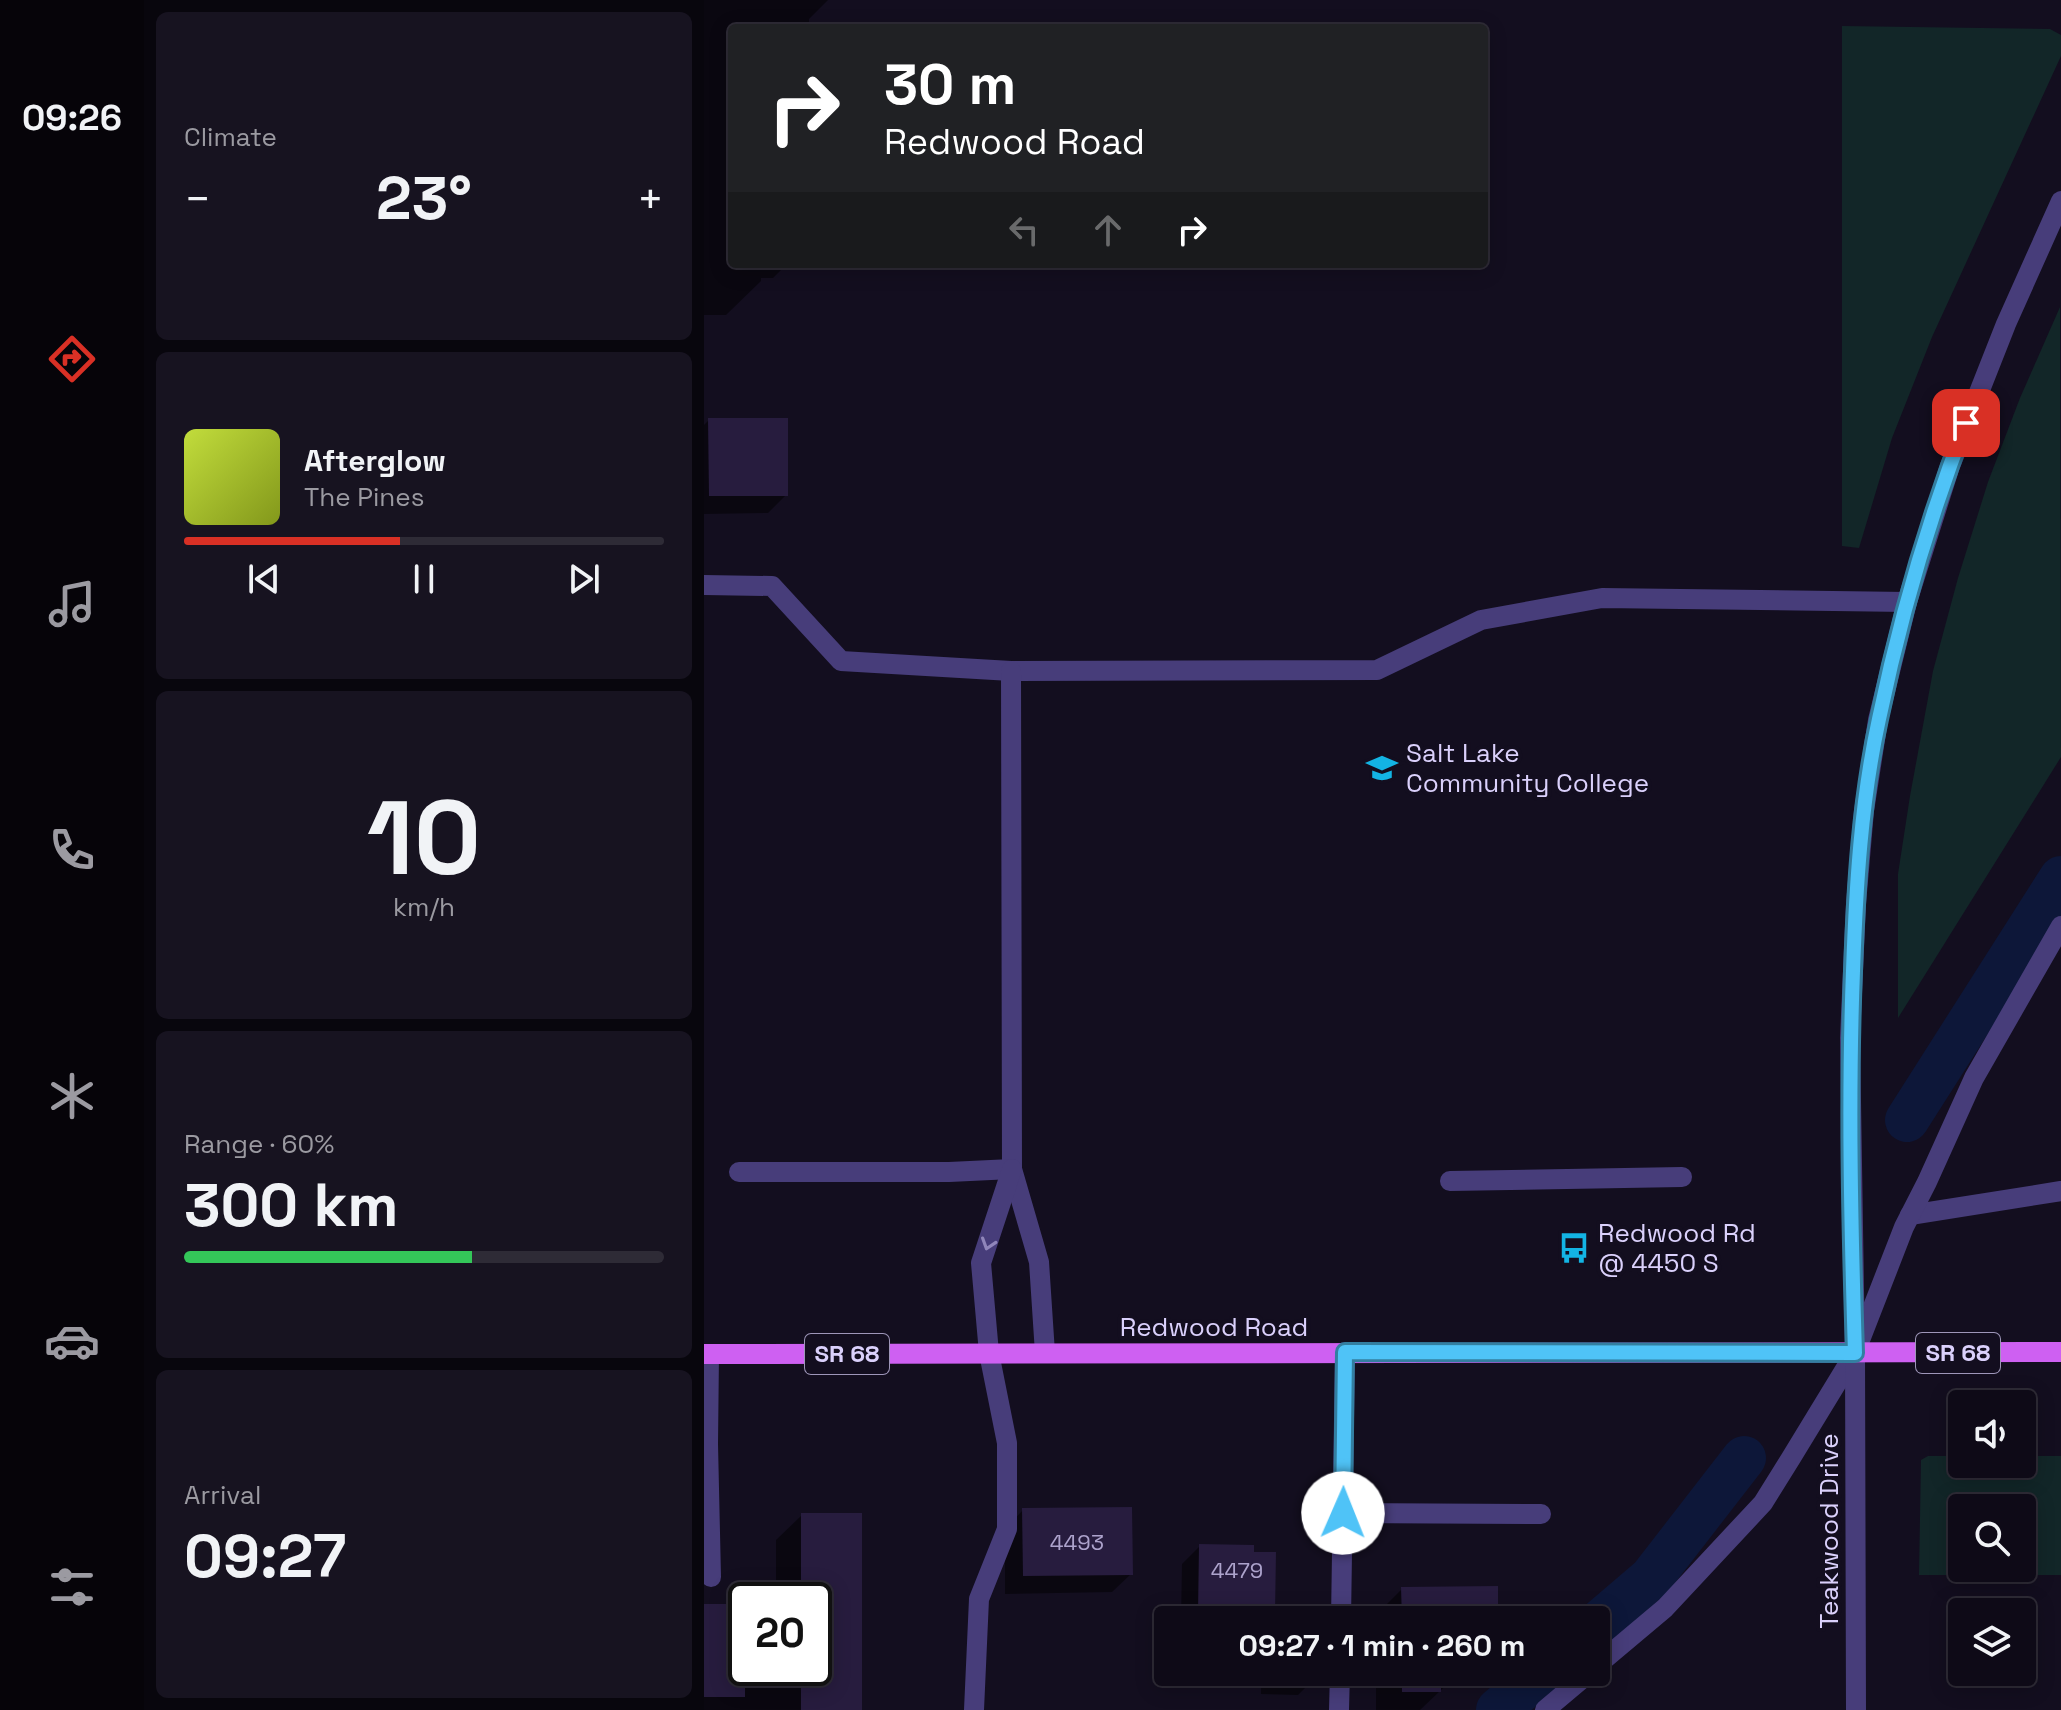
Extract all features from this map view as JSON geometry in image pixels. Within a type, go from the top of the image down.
[{"type":"main road","name":"Redwood Road","points":[[707,1354],[2061,1352]]},
{"type":"street","name":"Teakwood Drive","points":[[1856,1710],[1850,1038],[1864,811],[1878,720],[1907,602],[1950,466],[2006,324],[2061,201]]},
{"type":"street","points":[[704,585],[772,586],[841,661],[1011,671],[1377,670],[1481,620],[1602,598],[1907,602]]},
{"type":"street","points":[[1011,671],[1012,1169],[1039,1262],[1045,1353]]},
{"type":"street","points":[[1610,1654],[1665,1608],[1763,1503],[1855,1353],[1904,1227],[1974,1078],[2061,926]]},
{"type":"street","points":[[739,1172],[1012,1169]]},
{"type":"street","points":[[974,1710],[979,1599],[1007,1529],[1007,1443],[989,1353],[981,1263],[1012,1169]]},
{"type":"street","points":[[1450,1181],[1682,1177]]},
{"type":"street","points":[[1910,1215],[2061,1191]]},
{"type":"street","points":[[1341,1606],[1345,1352]]},
{"type":"street","points":[[707,1354],[711,1577]]},
{"type":"street","points":[[1343,1513],[1541,1514]]},
{"type":"street","points":[[1339,1710],[1340,1686]]},
{"type":"street","points":[[1545,1710],[1573,1686]]},
{"type":"green space","points":[[1842,26],[2050,29],[2061,35],[2061,56],[1932,337],[1892,438],[1859,548],[1842,546]]},
{"type":"green space","points":[[2060,307],[2061,757],[1898,1018],[1898,874],[1933,671],[1988,482]]},
{"type":"green space","points":[[1928,1456],[1948,1456],[1948,1478],[2036,1478],[2036,1456],[2061,1456],[2061,1575],[2036,1575],[2036,1494],[1948,1494],[1948,1575],[1919,1575],[1921,1460]]},
{"type":"building","points":[[708,418],[788,418],[788,496],[709,496]]},
{"type":"building","points":[[1132,1507],[1133,1575],[1023,1576],[1022,1508]]},
{"type":"building","points":[[801,1513],[862,1513],[862,1710],[801,1710],[801,1686],[832,1686],[832,1582],[801,1582]]},
{"type":"building","points":[[1199,1544],[1254,1545],[1254,1552],[1276,1552],[1275,1606],[1198,1606]]},
{"type":"building","points":[[1498,1586],[1498,1606],[1402,1606],[1401,1587]]},
{"type":"building","points":[[704,1604],[728,1604],[728,1686],[745,1686],[745,1697],[704,1697]]},
{"type":"building","points":[[1402,1686],[1441,1686],[1441,1692],[1402,1692]]},
{"type":"waterway","points":[[1907,1120],[2061,878]]},
{"type":"waterway","points":[[1610,1613],[1651,1578],[1744,1458]]},
{"type":"waterway","points":[[1498,1710],[1526,1686]]},
{"type":"place","name":"Salt Lake Community College","points":[[1382,768]]},
{"type":"place","name":"Redwood Rd @ 4450 S","points":[[1574,1248]]},
{"type":"route","points":[[1343,1513],[1345,1352],[1855,1353],[1850,1038],[1864,811],[1878,720],[1907,602],[1966,423]]}]
